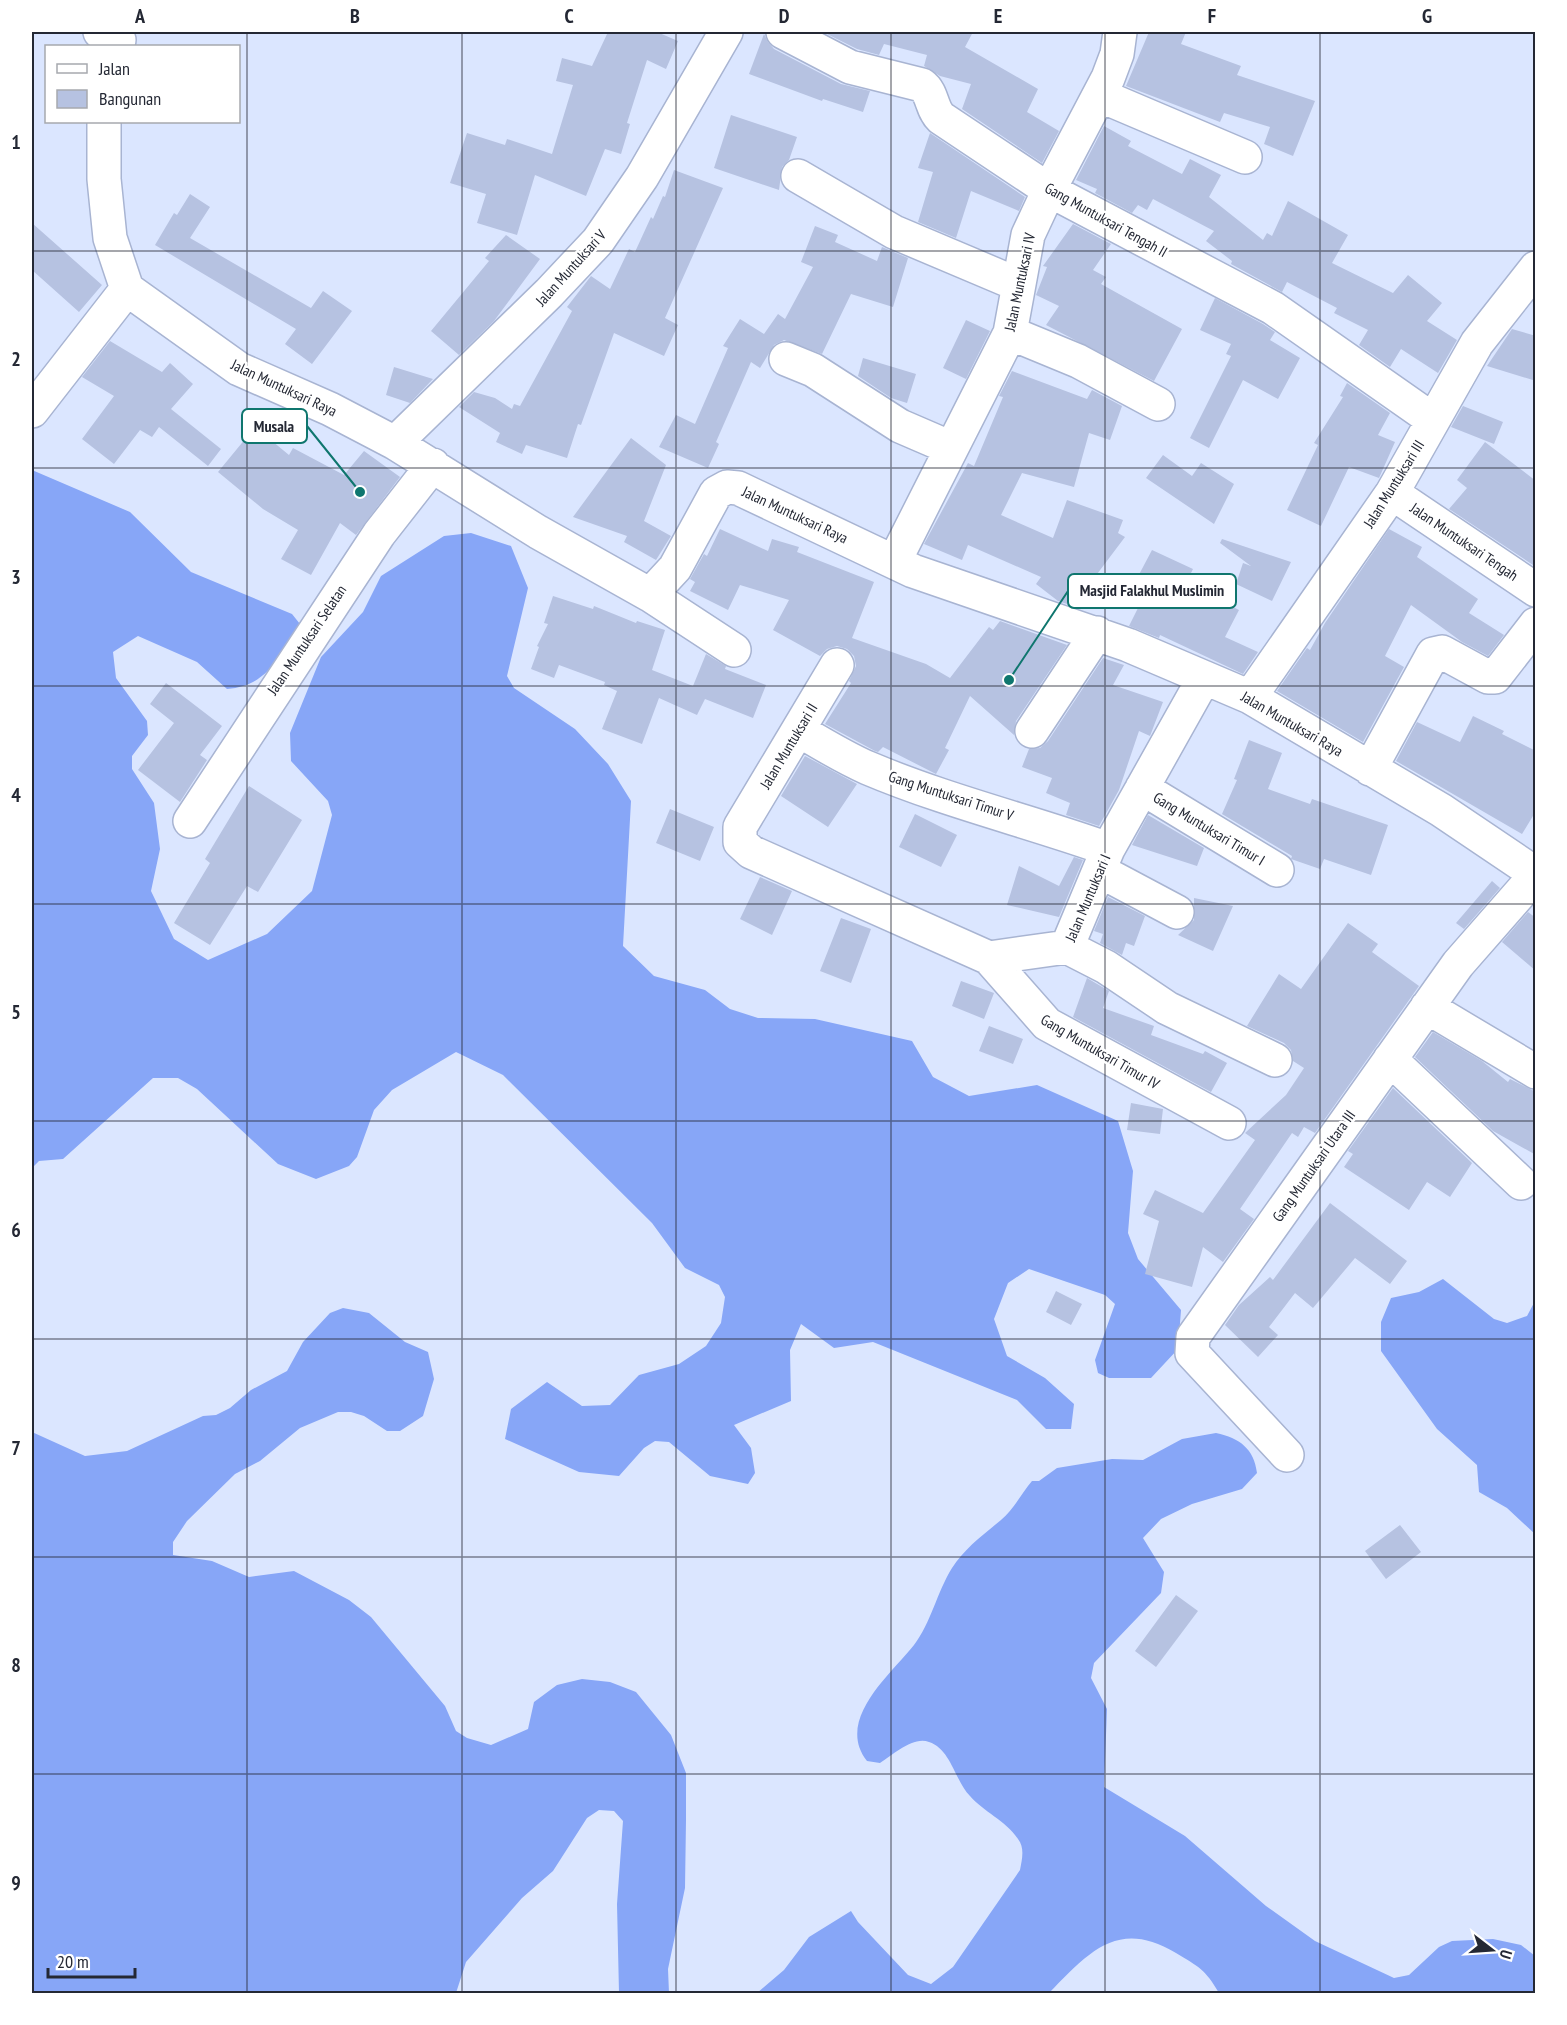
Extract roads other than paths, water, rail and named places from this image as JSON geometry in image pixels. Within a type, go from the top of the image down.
[{"type":"street","name":"Jalan Muntuksari V","points":[[395,442],[549,293],[598,241],[642,177],[726,32]]},
{"type":"street","name":"Gang Muntuksari Tengah II","points":[[783,32],[850,67],[922,85],[927,89],[937,114],[941,118],[1049,190],[1273,308],[1433,420]]},
{"type":"street","name":"Jalan Muntuksari IV","points":[[894,562],[1010,333],[1017,284],[1028,235],[1099,95],[1117,54],[1120,32]]},
{"type":"street","points":[[1099,95],[1245,157]]},
{"type":"street","points":[[32,411],[127,289],[110,238],[104,179],[104,123]]},
{"type":"street","points":[[798,176],[894,232],[1017,284]]},
{"type":"street","name":"Jalan Muntuksari III","points":[[1250,698],[1392,494],[1477,343],[1536,268]]},
{"type":"street","name":"Jalan Muntuksari Raya","points":[[127,289],[239,369],[330,409],[395,442],[538,532],[650,594],[675,568],[716,493],[727,487],[738,488],[948,585],[1020,606],[1097,633],[1250,698],[1441,810],[1536,874]]},
{"type":"street","points":[[1010,333],[1078,361],[1158,404]]},
{"type":"street","points":[[786,359],[813,370],[900,426],[951,448]]},
{"type":"street","name":"Jalan Muntuksari Selatan","points":[[190,821],[379,534],[433,465]]},
{"type":"street","name":"Jalan Muntuksari Tengah","points":[[1392,494],[1536,590]]},
{"type":"street","points":[[650,594],[734,650]]},
{"type":"street","points":[[1370,769],[1434,654],[1442,652],[1488,678],[1495,677],[1536,624]]},
{"type":"street","points":[[1032,730],[1097,633]]},
{"type":"street","name":"Jalan Muntuksari II","points":[[837,665],[800,731],[740,827],[740,842],[751,852],[989,958]]},
{"type":"street","name":"Jalan Muntuksari I","points":[[989,958],[1067,947],[1104,860],[1204,678]]},
{"type":"street","name":"Gang Muntuksari Timur V","points":[[800,731],[867,768],[972,806],[1039,825],[1104,860],[1178,912]]},
{"type":"street","name":"Gang Muntuksari Timur I","points":[[1142,788],[1277,870]]},
{"type":"street","name":"Gang Muntuksari Utara III","points":[[1287,1455],[1192,1353],[1193,1337],[1458,964],[1536,874]]},
{"type":"street","points":[[1067,947],[1106,967],[1167,1008],[1275,1060]]},
{"type":"street","name":"Gang Muntuksari Timur IV","points":[[989,958],[1047,1024],[1229,1124]]},
{"type":"street","points":[[1427,1007],[1536,1072]]},
{"type":"street","points":[[1390,1059],[1521,1183]]},
{"type":"place","name":"Musala","points":[[360,492]]},
{"type":"place","name":"Masjid Falakhul Muslimin","points":[[1009,680]]}]
